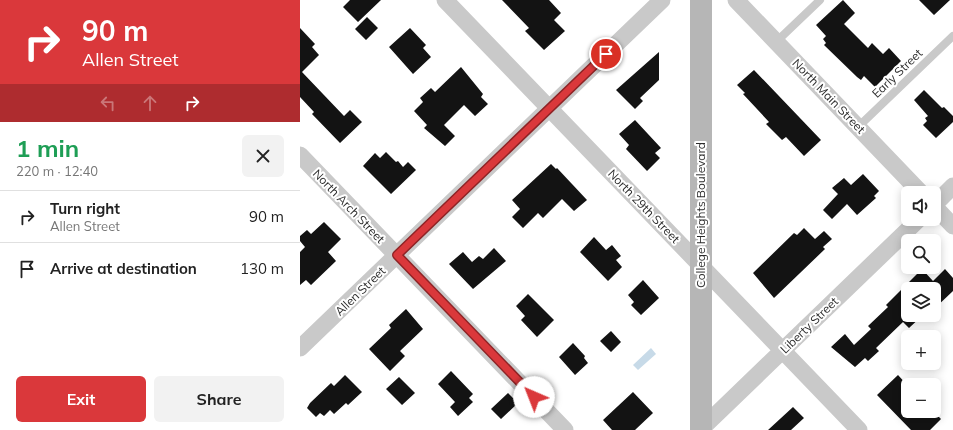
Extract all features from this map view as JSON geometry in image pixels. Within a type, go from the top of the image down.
[{"type":"street","name":"North 29th Street","points":[[445,0],[859,430]]},
{"type":"street","name":"Allen Street","points":[[300,348],[662,0]]},
{"type":"street","name":"College Heights Boulevard","points":[[701,0],[701,430]]},
{"type":"street","name":"North Main Street","points":[[736,0],[914,186]]},
{"type":"street","name":"North Arch Street","points":[[300,154],[565,430]]},
{"type":"street","points":[[941,199],[953,186]]},
{"type":"street","points":[[941,213],[953,226]]},
{"type":"street","name":"Liberty Street","points":[[701,430],[912,226]]},
{"type":"lane","points":[[776,42],[820,0]]},
{"type":"lane","name":"Early Street","points":[[858,127],[953,36]]},
{"type":"water","points":[[651,348],[656,354],[638,370],[633,365]]},
{"type":"building","points":[[350,0],[381,0],[358,22],[343,7]]},
{"type":"building","points":[[502,0],[549,0],[561,13],[554,20],[565,31],[544,50],[525,31],[529,28]]},
{"type":"building","points":[[843,0],[855,13],[844,24],[868,48],[872,43],[883,54],[889,48],[901,61],[875,87],[864,76],[861,80],[857,77],[824,45],[826,43],[823,39],[826,36],[816,25]]},
{"type":"building","points":[[919,0],[950,0],[934,15]]},
{"type":"building","points":[[367,17],[378,28],[366,40],[355,29]]},
{"type":"building","points":[[300,28],[315,44],[312,47],[319,55],[302,72],[344,116],[350,110],[362,122],[340,143],[312,114],[314,112],[300,97]]},
{"type":"building","points":[[410,28],[426,45],[423,48],[431,57],[413,74],[389,47]]},
{"type":"building","points":[[659,52],[659,80],[640,98],[643,101],[635,109],[616,90]]},
{"type":"building","points":[[461,67],[483,94],[481,97],[488,104],[475,116],[464,105],[444,125],[455,136],[445,146],[424,128],[427,125],[414,111],[423,102],[420,98],[431,88],[435,92]]},
{"type":"building","points":[[754,70],[821,140],[804,156],[786,137],[782,140],[766,124],[769,122],[743,94],[745,93],[737,85]]},
{"type":"building","points":[[924,90],[942,108],[944,107],[953,116],[953,122],[936,138],[923,125],[927,121],[925,118],[928,116],[914,100]]},
{"type":"building","points":[[635,120],[661,148],[655,153],[660,158],[647,171],[626,149],[629,145],[619,134]]},
{"type":"building","points":[[386,152],[403,167],[408,162],[416,170],[391,194],[363,166],[375,153],[380,158]]},
{"type":"building","points":[[551,164],[556,169],[557,168],[587,200],[574,211],[562,199],[543,218],[538,213],[523,228],[512,217],[520,209],[512,200]]},
{"type":"building","points":[[863,174],[879,191],[874,196],[876,198],[857,215],[847,204],[832,219],[823,210],[838,194],[832,188],[844,178],[851,185]]},
{"type":"building","points":[[324,222],[341,239],[328,252],[336,261],[311,285],[306,280],[300,285],[300,252],[305,247],[300,241],[300,236],[307,230],[311,234]]},
{"type":"building","points":[[804,228],[815,239],[824,231],[832,239],[823,247],[825,249],[774,298],[753,273],[794,233],[797,235]]},
{"type":"building","points":[[594,237],[606,250],[612,245],[621,256],[616,260],[622,267],[608,281],[580,252]]},
{"type":"building","points":[[494,248],[506,261],[473,289],[449,264],[463,252],[472,262],[479,256],[483,259]]},
{"type":"building","points":[[945,269],[953,278],[953,291],[941,302],[941,282],[909,282],[917,274],[927,274],[933,281]]},
{"type":"building","points":[[643,280],[659,298],[641,315],[631,305],[634,302],[628,295]]},
{"type":"building","points":[[901,290],[901,322],[903,322],[876,348],[879,351],[868,361],[865,358],[855,367],[831,347],[845,334],[854,345],[871,329],[868,326],[888,307],[886,305]]},
{"type":"building","points":[[528,294],[554,320],[537,337],[521,320],[525,316],[516,306]]},
{"type":"building","points":[[406,309],[423,329],[400,351],[405,356],[390,371],[369,349],[391,328],[389,325]]},
{"type":"building","points":[[903,322],[915,322],[909,328]]},
{"type":"building","points":[[611,331],[621,342],[611,352],[600,341]]},
{"type":"building","points":[[573,343],[585,356],[584,358],[588,363],[575,375],[559,357]]},
{"type":"building","points":[[451,371],[473,394],[469,398],[473,402],[458,416],[450,407],[455,402],[438,384]]},
{"type":"building","points":[[345,375],[362,392],[348,405],[346,403],[334,414],[330,410],[324,416],[320,413],[316,417],[307,408],[310,403],[331,383],[334,386]]},
{"type":"building","points":[[898,375],[901,378],[901,418],[941,419],[930,430],[911,430],[877,395]]},
{"type":"building","points":[[399,377],[415,393],[402,405],[386,389]]},
{"type":"building","points":[[633,392],[653,413],[635,430],[612,430],[603,420]]},
{"type":"building","points":[[508,393],[518,403],[501,419],[491,409]]},
{"type":"building","points":[[793,407],[804,418],[791,430],[768,430]]},
{"type":"route","points":[[534,397],[397,255],[606,54]]}]
